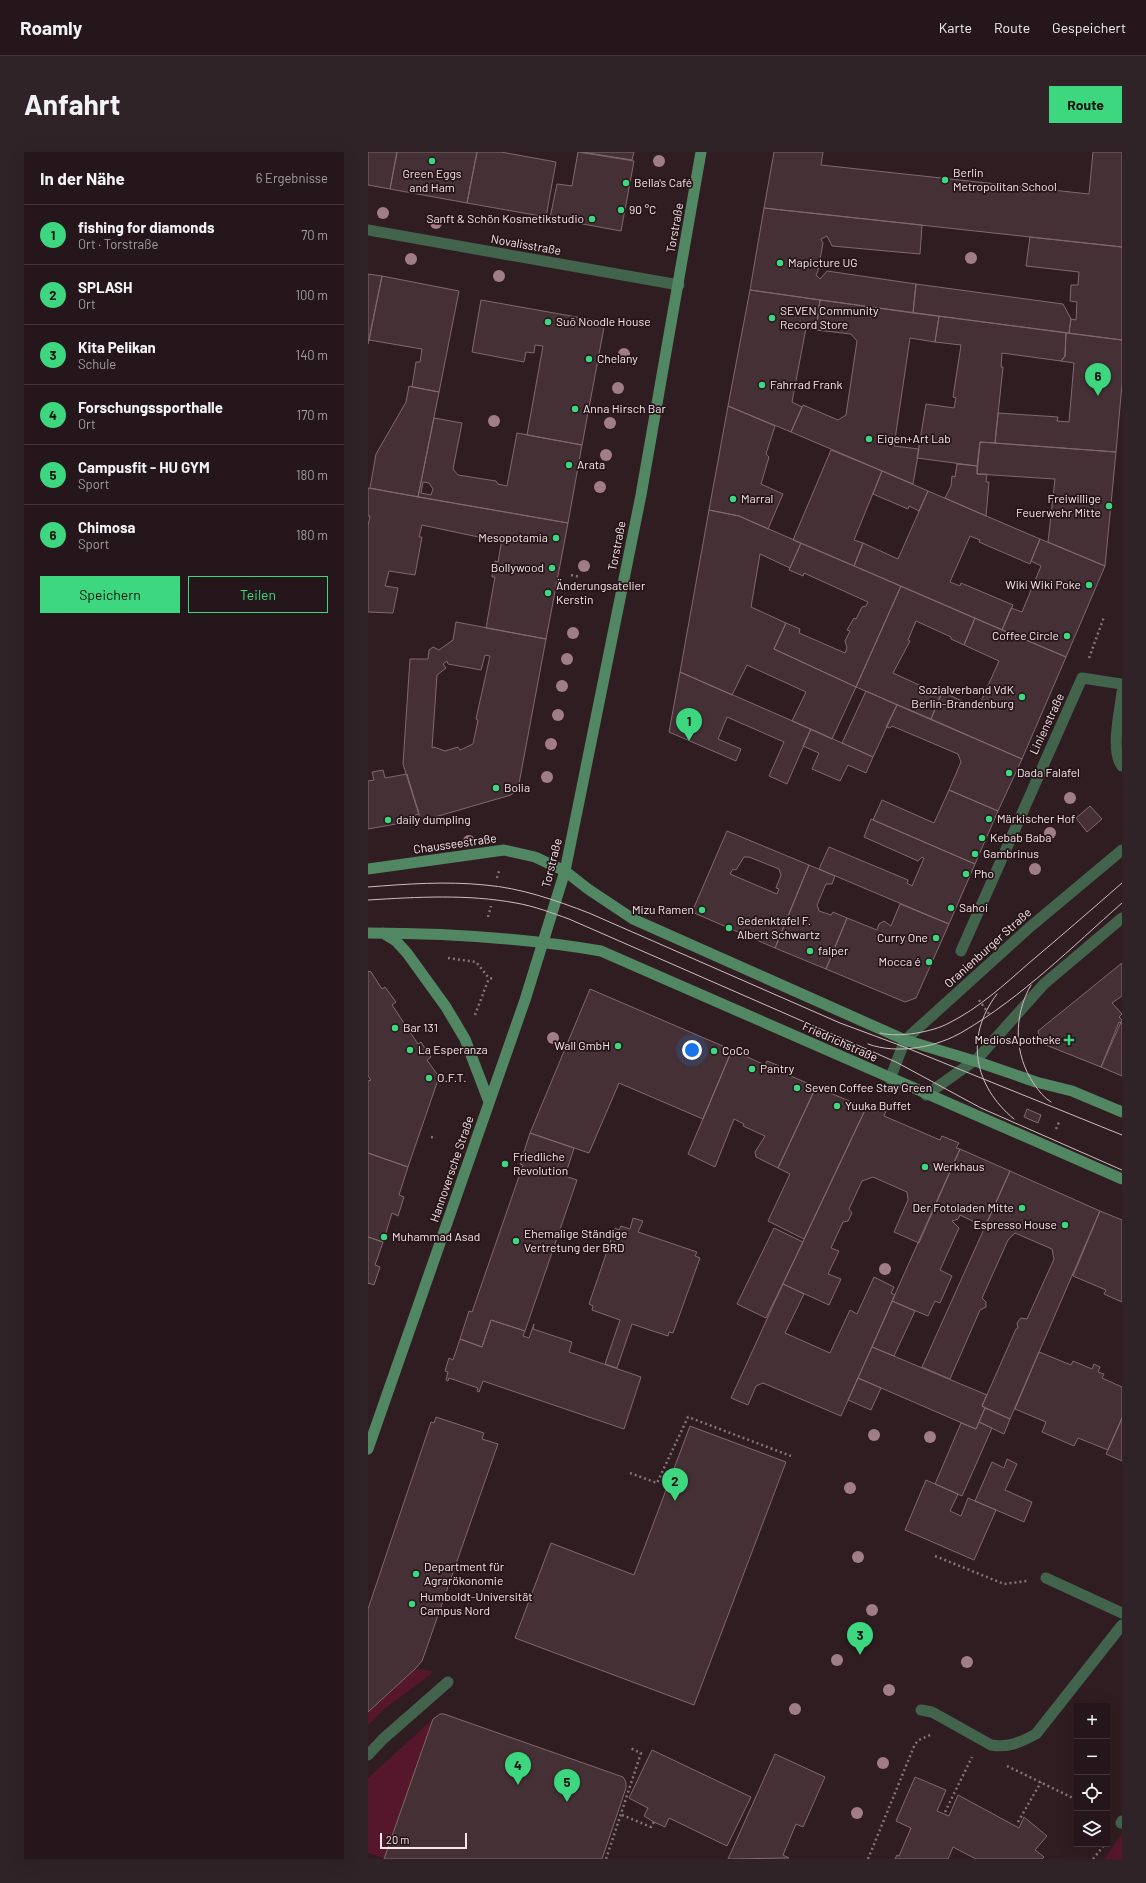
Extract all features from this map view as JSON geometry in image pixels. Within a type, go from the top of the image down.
[{"type":"main road","name":"Torstraße","points":[[543,942],[565,871],[631,545],[679,285],[701,152]]},
{"type":"main road","name":"Chausseestraße","points":[[368,869],[504,850],[535,857],[565,871]]},
{"type":"main road","points":[[565,871],[588,890],[633,919],[905,1040],[975,1061],[1036,1082],[1072,1091],[1122,1112]]},
{"type":"main road","points":[[368,932],[484,936],[543,942]]},
{"type":"main road","points":[[382,933],[396,941],[407,953],[446,1007],[464,1038],[489,1102]]},
{"type":"main road","name":"Friedrichstraße","points":[[543,942],[601,951],[1122,1180]]},
{"type":"main road","name":"Hannoversche Straße","points":[[368,1449],[525,1000],[543,942]]},
{"type":"street","name":"Novalisstraße","points":[[368,230],[679,285]]},
{"type":"street","points":[[1082,678],[1122,684]]},
{"type":"street","name":"Linienstraße","points":[[961,951],[1082,678]]},
{"type":"street","points":[[1122,692],[1116,745],[1118,761],[1122,766]]},
{"type":"street","name":"Oranienburger Straße","points":[[890,1079],[905,1040],[1030,927],[1122,850]]},
{"type":"street","points":[[926,1095],[975,1061],[1044,984],[1122,918]]},
{"type":"street","points":[[1046,1578],[1122,1613]]},
{"type":"street","points":[[921,1710],[932,1712],[992,1745],[1002,1747],[1022,1741],[1036,1734],[1122,1625]]},
{"type":"street","points":[[368,1755],[448,1682]]},
{"type":"path","points":[[571,575],[580,577]]},
{"type":"path","points":[[1082,678],[1104,616]]},
{"type":"path","points":[[447,958],[476,962],[489,978],[495,979]]},
{"type":"path","points":[[470,1012],[474,1018],[489,978]]},
{"type":"path","points":[[431,1137],[436,1138]]},
{"type":"path","points":[[630,1473],[657,1483],[688,1417],[791,1456]]},
{"type":"path","points":[[935,1556],[1004,1584],[1046,1578]]},
{"type":"path","points":[[868,1859],[915,1744],[924,1737],[937,1734]]},
{"type":"path","points":[[606,1859],[622,1815],[641,1753],[630,1748]]},
{"type":"path","points":[[945,1812],[974,1751]]},
{"type":"path","points":[[1001,1763],[1074,1798]]},
{"type":"path","points":[[1018,1822],[1041,1782]]},
{"type":"path","points":[[622,1815],[651,1827],[654,1822]]},
{"type":"path","points":[[1093,1859],[1103,1847]]},
{"type":"shaded area","points":[[415,1669],[433,1671],[430,1675],[383,1710],[368,1725],[368,1712]]},
{"type":"shaded area","points":[[433,1719],[384,1858],[368,1853],[368,1778]]},
{"type":"shaded area","points":[[1122,1834],[1122,1859],[1104,1859]]},
{"type":"building","points":[[368,152],[397,152],[390,189],[368,185]]},
{"type":"building","points":[[397,152],[477,152],[467,203],[390,189]]},
{"type":"building","points":[[477,152],[501,152],[556,162],[546,217],[467,203]]},
{"type":"building","points":[[578,152],[634,161],[621,231],[550,218],[557,184],[572,186]]},
{"type":"building","points":[[582,152],[634,152],[632,160]]},
{"type":"building","name":"Berlin Metropolitan School","points":[[774,152],[823,152],[821,165],[1089,194],[1093,152],[1122,152],[1122,247],[764,208]]},
{"type":"building","points":[[764,208],[922,225],[920,254],[832,246],[827,236],[821,239],[823,243],[816,275],[820,279],[827,271],[916,284],[913,313],[750,290]]},
{"type":"building","points":[[1030,237],[1122,247],[1122,340],[1069,333],[1071,319],[1076,320],[1077,302],[1070,301],[1071,285],[1078,285],[1079,272],[1026,266]]},
{"type":"building","points":[[368,274],[382,276],[368,344]]},
{"type":"building","points":[[382,276],[459,291],[439,392],[412,387],[416,362],[420,362],[422,349],[369,340]]},
{"type":"building","points":[[916,284],[1063,304],[1071,319],[1069,333],[913,313]]},
{"type":"building","points":[[750,290],[820,300],[816,330],[806,328],[792,402],[802,407],[791,432],[728,406]]},
{"type":"building","points":[[481,300],[605,322],[582,445],[527,435],[543,346],[535,345],[534,353],[526,352],[524,362],[472,352]]},
{"type":"building","points":[[820,300],[939,316],[935,342],[910,338],[894,446],[919,449],[913,484],[791,432],[803,405],[838,420],[846,415],[857,341],[851,334],[816,330]]},
{"type":"building","points":[[939,316],[1066,333],[1065,356],[1061,361],[1002,353],[1001,367],[1003,367],[995,443],[980,442],[977,466],[917,458],[926,404],[954,408],[956,398],[953,397],[961,345],[935,342]]},
{"type":"building","points":[[1066,333],[1122,340],[1122,384],[1116,452],[995,443],[998,413],[1058,417],[1057,421],[1069,422],[1074,363],[1061,361],[1065,356]]},
{"type":"building","points":[[409,386],[439,392],[418,497],[370,488],[376,454],[406,402]]},
{"type":"building","points":[[728,406],[775,426],[766,454],[769,457],[761,484],[783,494],[768,529],[739,516],[709,510]]},
{"type":"building","points":[[434,418],[462,423],[453,469],[458,475],[496,481],[498,484],[507,486],[517,433],[582,445],[568,523],[418,497]],"holes":[[[423,482],[429,483],[433,489],[431,495],[421,493]]]},
{"type":"building","points":[[980,442],[1116,452],[1105,566],[1048,542],[1055,479],[977,474]]},
{"type":"building","points":[[831,450],[882,471],[854,540],[863,543],[854,566],[793,540]]},
{"type":"building","points":[[957,464],[977,466],[977,474],[987,474],[986,482],[989,482],[986,516],[945,498],[951,486],[952,476],[955,477]]},
{"type":"building","points":[[882,471],[928,491],[919,511],[909,506],[908,509],[873,494]]},
{"type":"building","points":[[368,488],[568,523],[546,639],[486,628],[495,577],[492,577],[493,569],[495,561],[498,562],[502,539],[484,535],[483,538],[422,525],[419,537],[422,537],[415,575],[389,571],[385,586],[398,588],[393,613],[368,612],[368,526],[370,516],[368,516]]},
{"type":"building","points":[[928,491],[1040,539],[1030,564],[979,542],[980,540],[970,536],[950,582],[960,586],[961,583],[1013,605],[1002,630],[854,566],[863,543],[898,559]]},
{"type":"building","points":[[709,510],[739,516],[801,543],[790,568],[760,554],[751,607],[786,623],[774,649],[856,687],[832,739],[792,721],[806,692],[747,665],[732,695],[680,672]]},
{"type":"building","points":[[1040,539],[1105,566],[1066,657],[1002,630],[1011,608],[1022,612],[1041,566],[1031,561]]},
{"type":"building","points":[[801,543],[901,586],[856,687],[774,649],[786,623],[800,629],[799,633],[845,653],[847,648],[845,641],[850,631],[847,630],[854,618],[856,619],[862,607],[866,606],[868,602],[804,573],[803,576],[789,570]]},
{"type":"building","points":[[901,586],[975,618],[964,645],[951,639],[951,637],[916,621],[908,640],[910,641],[893,673],[928,689],[929,687],[942,692],[931,719],[856,687]]},
{"type":"building","points":[[975,618],[1066,657],[1022,759],[931,719],[942,692],[978,708],[999,661],[964,645]]},
{"type":"building","points":[[456,622],[546,639],[518,789],[511,795],[421,821],[403,764],[410,659],[428,659],[429,650],[433,647],[439,650],[453,640]],"holes":[[[485,655],[490,656],[476,719],[478,720],[473,744],[460,750],[458,747],[445,751],[434,747],[432,748],[437,675],[446,668],[443,664],[447,661],[448,664],[481,670]]]},
{"type":"building","points":[[680,672],[811,729],[787,784],[769,776],[784,742],[727,717],[718,739],[741,749],[736,761],[669,732]]},
{"type":"building","points":[[866,691],[897,705],[873,757],[842,743]]},
{"type":"building","points":[[897,705],[1022,759],[998,811],[949,790],[961,762],[958,754],[892,726],[890,728],[886,727]]},
{"type":"building","points":[[811,729],[873,757],[866,773],[848,765],[840,781],[812,769],[819,753],[803,746]]},
{"type":"building","points":[[383,770],[385,778],[407,774],[419,814],[412,816],[413,821],[368,829],[368,781],[374,780],[372,772]]},
{"type":"building","points":[[949,790],[998,811],[975,864],[873,820],[882,800],[934,823]]},
{"type":"building","points":[[1090,806],[1102,819],[1087,832],[1076,818]]},
{"type":"building","points":[[871,819],[975,864],[949,924],[819,869],[829,847],[908,880],[907,883],[912,886],[924,858],[922,857],[918,861],[864,837]]},
{"type":"building","points":[[727,831],[809,865],[775,948],[692,912]],"holes":[[[744,857],[749,857],[779,869],[781,875],[776,888],[779,889],[777,894],[730,874],[733,869],[736,870]]]},
{"type":"building","points":[[809,865],[835,876],[832,884],[826,884],[817,905],[819,911],[831,915],[833,912],[847,918],[826,969],[775,948]]},
{"type":"building","points":[[900,904],[949,924],[916,998],[905,1002],[826,969],[847,918],[877,930],[879,924],[884,921],[891,926]]},
{"type":"building","points":[[1122,963],[1122,996],[1112,1003],[1122,1014],[1119,1017],[1122,1020],[1101,1067],[1041,1043],[1038,1031]]},
{"type":"building","points":[[368,971],[371,972],[382,989],[385,987],[396,1002],[392,1005],[418,1044],[421,1042],[431,1057],[427,1060],[439,1077],[408,1167],[368,1153],[368,1081],[371,1080],[368,1076]]},
{"type":"building","points":[[590,989],[732,1050],[703,1119],[619,1083],[589,1153],[530,1133]]},
{"type":"building","points":[[1119,1022],[1122,1023],[1122,1076],[1101,1067]]},
{"type":"building","points":[[732,1050],[765,1065],[767,1061],[787,1069],[784,1073],[816,1087],[778,1168],[756,1157],[755,1152],[765,1136],[743,1126],[744,1124],[734,1119],[715,1167],[688,1154]]},
{"type":"building","points":[[816,1087],[866,1108],[804,1239],[768,1221],[790,1174],[778,1168]]},
{"type":"building","points":[[866,1108],[874,1112],[876,1108],[886,1111],[884,1116],[940,1140],[942,1136],[959,1143],[956,1148],[960,1149],[919,1243],[894,1232],[908,1200],[907,1192],[873,1177],[862,1181],[849,1209],[852,1213],[848,1221],[843,1222],[831,1248],[839,1251],[828,1274],[841,1279],[829,1305],[783,1284]]},
{"type":"building","points":[[1027,1109],[1041,1115],[1038,1123],[1024,1117]]},
{"type":"building","points":[[530,1133],[574,1148],[565,1176],[577,1180],[525,1331],[491,1320],[482,1347],[460,1339],[469,1311],[472,1312],[523,1165],[520,1164]]},
{"type":"building","points":[[960,1149],[1010,1171],[985,1227],[960,1215],[958,1219],[952,1221],[959,1228],[940,1270],[952,1276],[940,1303],[935,1301],[928,1316],[892,1301]]},
{"type":"building","points":[[368,1153],[408,1167],[399,1195],[404,1197],[398,1216],[392,1213],[383,1242],[368,1237]]},
{"type":"building","points":[[1010,1171],[1100,1211],[1010,1419],[982,1406],[1016,1329],[1018,1328],[1017,1323],[1021,1318],[1027,1319],[1054,1259],[1052,1249],[1015,1233],[1008,1240],[982,1298],[986,1302],[986,1307],[980,1310],[950,1379],[922,1367]]},
{"type":"building","points":[[1100,1211],[1122,1220],[1122,1302],[1104,1294],[1106,1290],[1073,1276]]},
{"type":"building","points":[[633,1218],[643,1221],[638,1232],[697,1252],[695,1256],[700,1258],[673,1333],[669,1332],[668,1336],[632,1324],[617,1368],[605,1364],[620,1320],[592,1310],[593,1306],[589,1304],[615,1228],[619,1230],[621,1226],[630,1229]]},
{"type":"building","points":[[774,1228],[803,1242],[766,1318],[737,1304]]},
{"type":"building","points":[[368,1237],[383,1242],[375,1265],[380,1267],[374,1285],[368,1283]]},
{"type":"building","points":[[874,1277],[894,1287],[891,1293],[895,1295],[841,1416],[763,1383],[756,1386],[748,1405],[731,1398],[783,1284],[804,1294],[785,1333],[830,1353],[850,1310],[857,1314]]},
{"type":"building","points":[[892,1301],[915,1311],[894,1356],[872,1347]]},
{"type":"building","points":[[491,1320],[525,1331],[523,1336],[529,1338],[534,1324],[533,1329],[572,1342],[569,1352],[641,1377],[624,1429],[483,1381],[479,1392],[477,1391],[478,1388],[449,1378],[448,1381],[446,1380],[448,1372],[445,1371],[449,1358],[453,1360],[460,1339],[482,1347]]},
{"type":"building","points":[[872,1347],[987,1395],[982,1406],[985,1408],[976,1429],[858,1378]]},
{"type":"building","points":[[1039,1352],[1071,1365],[1073,1361],[1092,1369],[1094,1364],[1100,1367],[1098,1372],[1104,1374],[1102,1378],[1122,1387],[1122,1418],[1108,1450],[1078,1438],[1074,1446],[1042,1432],[1046,1422],[1015,1409]]},
{"type":"building","points":[[858,1378],[881,1388],[871,1410],[848,1400]]},
{"type":"building","points":[[985,1408],[1010,1419],[1004,1434],[979,1422]]},
{"type":"building","name":"Department für Agrarökonomie","points":[[436,1417],[484,1433],[482,1439],[498,1444],[422,1661],[368,1712],[368,1609],[431,1422],[434,1423]]},
{"type":"building","points":[[1122,1418],[1122,1461],[1106,1454]]},
{"type":"building","points":[[979,1422],[992,1428],[962,1496],[935,1484],[961,1423],[976,1429]]},
{"type":"building","points":[[690,1426],[786,1462],[694,1705],[515,1638],[551,1543],[634,1575]]},
{"type":"building","points":[[1007,1459],[1017,1464],[1005,1490],[1032,1502],[1024,1522],[975,1501],[992,1462],[1004,1468]]},
{"type":"building","points":[[926,1480],[958,1494],[950,1511],[961,1516],[968,1498],[996,1510],[974,1560],[905,1530]]},
{"type":"building","points":[[440,1714],[444,1714],[623,1777],[626,1782],[626,1788],[602,1859],[384,1859],[433,1719]]},
{"type":"building","points":[[652,1750],[751,1797],[727,1846],[669,1818],[665,1827],[654,1822],[644,1816],[648,1808],[629,1798]]},
{"type":"building","points":[[775,1754],[825,1777],[803,1827],[796,1824],[783,1855],[789,1858],[728,1859]]},
{"type":"building","points":[[915,1777],[946,1790],[937,1811],[949,1816],[958,1795],[1019,1828],[1024,1817],[1047,1836],[1035,1850],[1044,1857],[1042,1859],[976,1859],[953,1847],[948,1859],[895,1859],[897,1855],[899,1856],[911,1828],[896,1821]]},
{"type":"tram line","points":[[368,887],[426,883],[456,883],[512,889],[551,899],[589,913],[840,1023],[902,1046],[1122,1135]]},
{"type":"tram line","points":[[880,1033],[896,1035],[915,1033],[934,1029],[960,1017],[1001,988],[1122,883]]},
{"type":"tram line","points":[[368,900],[424,897],[479,898],[523,904],[569,919],[896,1062],[981,1108],[1122,1170]]},
{"type":"tram line","points":[[868,1044],[892,1049],[918,1048],[954,1037],[1006,1003],[1065,954],[1122,903]]},
{"type":"tram line","points":[[1031,985],[1021,1009],[1018,1035],[1020,1048],[1027,1073],[1040,1092],[1051,1102]]},
{"type":"tram line","points":[[997,994],[987,1010],[980,1027],[977,1044],[978,1060],[982,1076],[990,1092],[1000,1106],[1014,1119]]},
{"type":"place","name":"Green Eggs and Ham","points":[[432,161]]},
{"type":"place","name":"Berlin Metropolitan School","points":[[945,180]]},
{"type":"place","name":"Bella's Café","points":[[626,183]]},
{"type":"place","name":"90 °C","points":[[621,210]]},
{"type":"place","name":"Sanft & Schön Kosmetikstudio","points":[[592,219]]},
{"type":"place","name":"Mapicture UG","points":[[780,263]]},
{"type":"place","name":"SEVEN Community Record Store","points":[[772,318]]},
{"type":"place","name":"Suō Noodle House","points":[[548,322]]},
{"type":"place","name":"Chelany","points":[[589,359]]},
{"type":"place","name":"Fahrrad Frank","points":[[762,385]]},
{"type":"place","name":"Chimosa","points":[[1098,396]]},
{"type":"place","name":"Anna Hirsch Bar","points":[[575,409]]},
{"type":"place","name":"Eigen+Art Lab","points":[[869,439]]},
{"type":"place","name":"Arata","points":[[569,465]]},
{"type":"place","name":"Marral","points":[[733,499]]},
{"type":"place","name":"Freiwillige Feuerwehr Mitte","points":[[1109,506]]},
{"type":"place","name":"Mesopotamia","points":[[556,538]]},
{"type":"place","name":"Bollywood","points":[[552,568]]},
{"type":"place","name":"Wiki Wiki Poke","points":[[1089,585]]},
{"type":"place","name":"Änderungsatelier Kerstin","points":[[548,593]]},
{"type":"place","name":"Coffee Circle","points":[[1067,636]]},
{"type":"place","name":"Sozialverband VdK Berlin-Brandenburg","points":[[1022,697]]},
{"type":"place","name":"fishing for diamonds","points":[[689,741]]},
{"type":"place","name":"Dada Falafel","points":[[1009,773]]},
{"type":"place","name":"Bolia","points":[[496,788]]},
{"type":"place","name":"Märkischer Hof","points":[[989,819]]},
{"type":"place","name":"daily dumpling","points":[[388,820]]},
{"type":"place","name":"Kebab Baba","points":[[982,838]]},
{"type":"place","name":"Gambrinus","points":[[975,854]]},
{"type":"place","name":"Pho","points":[[966,874]]},
{"type":"place","name":"Sahoi","points":[[951,908]]},
{"type":"place","name":"Mizu Ramen","points":[[702,910]]},
{"type":"place","name":"Gedenktafel F. Albert Schwartz","points":[[729,928]]},
{"type":"place","name":"Curry One","points":[[936,938]]},
{"type":"place","name":"falper","points":[[810,951]]},
{"type":"place","name":"Mocca é","points":[[929,962]]},
{"type":"place","name":"Bar 131","points":[[395,1028]]},
{"type":"place","name":"MediosApotheke","points":[[1069,1040]]},
{"type":"place","name":"Wall GmbH","points":[[618,1046]]},
{"type":"place","name":"La Esperanza","points":[[410,1050]]},
{"type":"place","name":"CoCo","points":[[714,1051]]},
{"type":"place","name":"Pantry","points":[[752,1069]]},
{"type":"place","name":"O.F.T.","points":[[429,1078]]},
{"type":"place","name":"Seven Coffee Stay Green","points":[[797,1088]]},
{"type":"place","name":"Yuuka Buffet","points":[[837,1106]]},
{"type":"place","name":"Friedliche Revolution","points":[[505,1164]]},
{"type":"place","name":"Werkhaus","points":[[925,1167]]},
{"type":"place","name":"Der Fotoladen Mitte","points":[[1022,1208]]},
{"type":"place","name":"Espresso House","points":[[1065,1225]]},
{"type":"place","name":"Muhammad Asad","points":[[384,1237]]},
{"type":"place","name":"Ehemalige Ständige Vertretung der BRD","points":[[516,1241]]},
{"type":"place","name":"SPLASH","points":[[675,1501]]},
{"type":"place","name":"Department für Agrarökonomie","points":[[416,1574]]},
{"type":"place","name":"Humboldt-Universität Campus Nord","points":[[412,1604]]},
{"type":"place","name":"Kita Pelikan","points":[[860,1655]]},
{"type":"place","name":"Forschungssporthalle","points":[[518,1785]]},
{"type":"place","name":"Campusfit - HU GYM","points":[[567,1802]]}]
